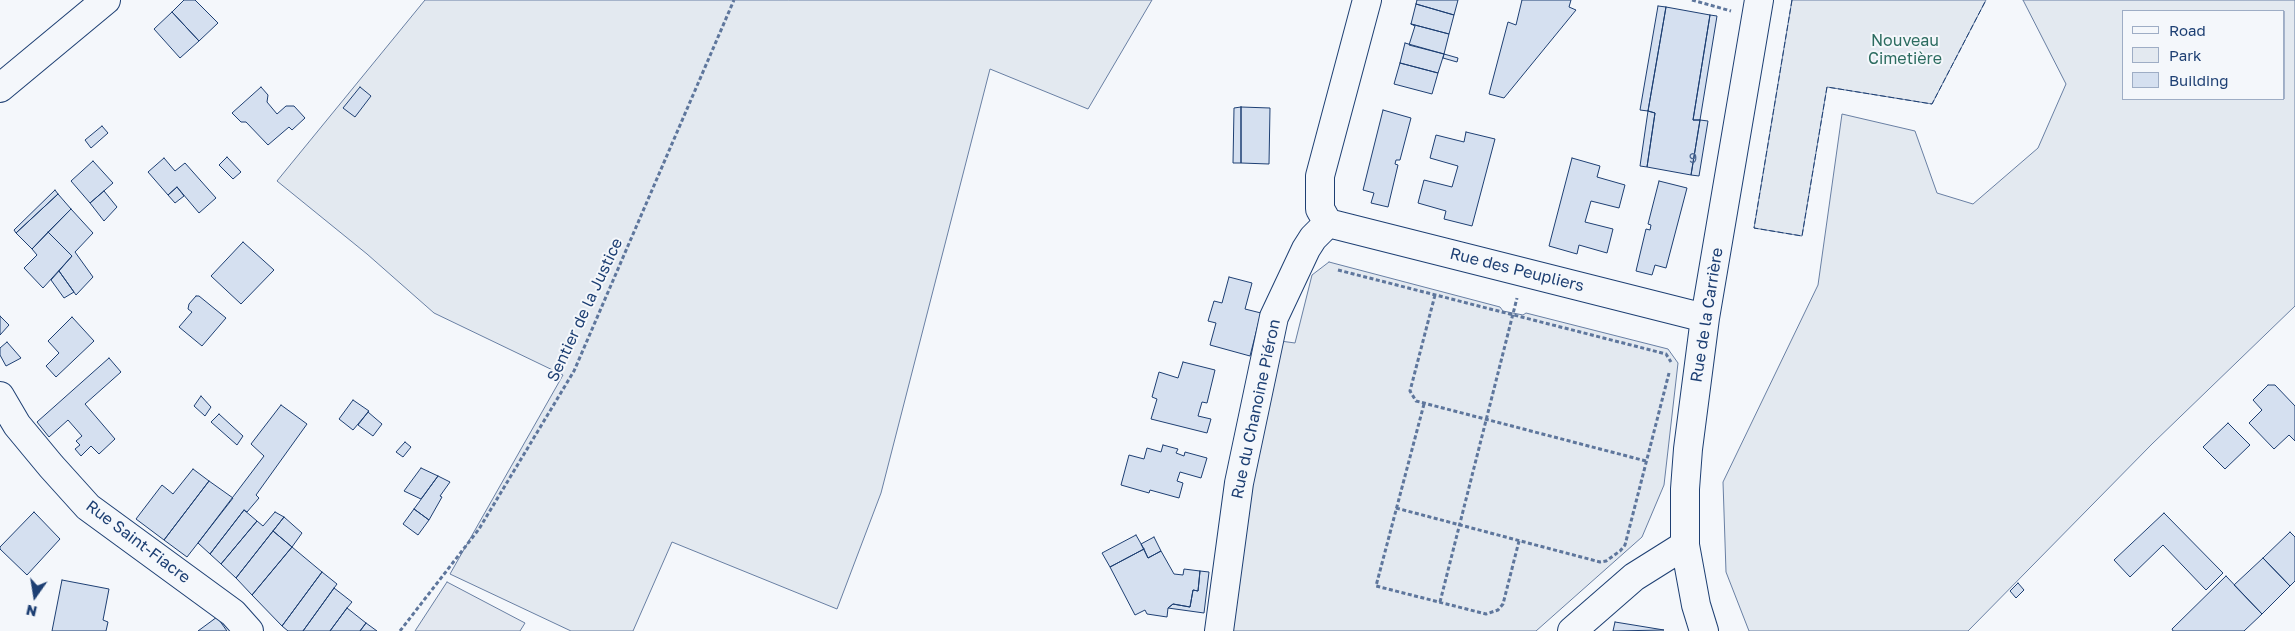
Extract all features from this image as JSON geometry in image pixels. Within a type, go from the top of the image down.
[{"type":"street","points":[[0,88],[106,0]]},
{"type":"street","points":[[1328,223],[1320,209],[1320,176],[1367,0]]},
{"type":"street","name":"Rue de la Carrière","points":[[1704,631],[1696,605],[1685,545],[1685,489],[1688,449],[1705,318],[1757,9]]},
{"type":"street","name":"Rue des Peupliers","points":[[1328,223],[1705,318]]},
{"type":"street","name":"Rue du Chanoine Piéron","points":[[1218,631],[1239,483],[1274,316],[1306,250],[1313,238],[1328,223]]},
{"type":"street","name":"Rue Saint-Fiacre","points":[[0,396],[17,425],[50,466],[88,506],[225,608],[249,631]]},
{"type":"street","points":[[1572,631],[1634,577],[1685,545]]},
{"type":"path","name":"Sentier de la Justice","points":[[400,631],[479,529],[574,371],[734,0]]},
{"type":"path","points":[[1692,0],[1757,9]]},
{"type":"path","points":[[1338,270],[1666,354],[1670,358],[1671,364],[1625,545],[1606,561],[1600,562],[1396,508]]},
{"type":"path","points":[[1440,602],[1524,272]]},
{"type":"path","points":[[1435,295],[1410,391],[1411,396],[1416,401],[1646,461]]},
{"type":"path","points":[[1424,404],[1376,586],[1486,614],[1498,610],[1503,604],[1519,541]]},
{"type":"green space","points":[[425,0],[1152,0],[1088,109],[990,69],[881,493],[837,609],[672,542],[633,631],[571,631],[450,574],[563,375],[434,313],[367,254],[277,181]]},
{"type":"green space","name":"Nouveau Cimetière","points":[[1792,0],[1986,0],[1932,104],[1827,87],[1802,236],[1754,228]]},
{"type":"green space","points":[[2023,0],[2295,0],[2295,306],[2152,444],[1968,631],[1749,631],[1726,572],[1723,482],[1818,285],[1842,114],[1915,131],[1937,193],[1973,204],[2038,148],[2066,84]]},
{"type":"green space","points":[[1329,262],[1500,307],[1503,311],[1523,315],[1526,313],[1668,349],[1678,363],[1664,485],[1642,537],[1536,631],[1228,631],[1273,340],[1295,343],[1312,275]]},
{"type":"shaded area","points":[[447,582],[525,623],[520,631],[415,631]]},
{"type":"building","points":[[184,0],[195,0],[218,23],[199,41],[172,12]]},
{"type":"building","points":[[1417,0],[1458,0],[1454,15],[1416,4]]},
{"type":"building","points":[[1522,0],[1571,0],[1569,7],[1576,10],[1504,98],[1489,94],[1508,22],[1516,25]]},
{"type":"building","points":[[1416,4],[1454,15],[1449,34],[1411,24]]},
{"type":"building","points":[[1658,6],[1666,7],[1648,111],[1640,110]]},
{"type":"building","points":[[1666,7],[1710,15],[1693,120],[1700,120],[1691,175],[1647,167],[1655,113],[1648,111]]},
{"type":"building","points":[[172,12],[199,41],[180,58],[154,29]]},
{"type":"building","points":[[1710,15],[1717,16],[1700,120],[1693,120]]},
{"type":"building","points":[[1411,24],[1449,34],[1444,54],[1409,45],[1415,26]]},
{"type":"building","points":[[1405,43],[1444,54],[1438,73],[1400,63]]},
{"type":"building","points":[[1444,54],[1458,58],[1457,62],[1443,58]]},
{"type":"building","points":[[1400,63],[1438,73],[1432,94],[1394,84]]},
{"type":"building","points":[[261,87],[268,95],[267,102],[277,114],[286,106],[294,106],[305,118],[292,130],[289,127],[268,145],[246,122],[241,122],[232,113]]},
{"type":"building","points":[[360,87],[371,96],[355,117],[343,108]]},
{"type":"building","points":[[1241,107],[1270,108],[1269,164],[1241,163]]},
{"type":"building","points":[[1241,107],[1241,163],[1233,163],[1234,108]]},
{"type":"building","points":[[1383,110],[1411,118],[1400,160],[1396,160],[1395,164],[1398,165],[1388,207],[1371,203],[1374,193],[1363,190]]},
{"type":"building","points":[[1648,111],[1655,113],[1647,167],[1640,166]]},
{"type":"building","points":[[1700,120],[1708,121],[1699,176],[1691,175]]},
{"type":"building","points":[[102,126],[108,133],[91,148],[85,140]]},
{"type":"building","points":[[1466,132],[1495,139],[1472,226],[1444,219],[1446,211],[1418,203],[1424,180],[1452,187],[1458,166],[1430,158],[1436,135],[1464,142]]},
{"type":"building","points":[[227,157],[241,172],[233,179],[219,165]]},
{"type":"building","points":[[164,158],[175,171],[185,163],[216,198],[199,213],[177,187],[168,195],[148,172]]},
{"type":"building","points":[[1572,158],[1600,166],[1597,177],[1625,185],[1619,208],[1591,201],[1585,222],[1613,229],[1607,253],[1579,245],[1577,254],[1549,246]]},
{"type":"building","points":[[93,161],[113,183],[90,203],[71,181]]},
{"type":"building","points":[[1659,181],[1687,188],[1666,268],[1655,265],[1652,275],[1636,271],[1646,229],[1650,230],[1651,225],[1648,224]]},
{"type":"building","points":[[177,187],[184,196],[175,203],[168,195]]},
{"type":"building","points":[[55,190],[58,194],[16,233],[14,230]]},
{"type":"building","points":[[104,191],[117,207],[104,221],[90,203]]},
{"type":"building","points":[[58,194],[71,209],[32,249],[16,233]]},
{"type":"building","points":[[71,209],[93,233],[75,252],[93,277],[76,295],[59,271],[72,256],[48,232]]},
{"type":"building","points":[[48,232],[72,256],[43,288],[24,268],[37,255],[32,249]]},
{"type":"building","points":[[243,242],[274,270],[241,304],[211,276]]},
{"type":"building","points":[[59,271],[74,292],[64,298],[51,280]]},
{"type":"building","points":[[1229,277],[1252,283],[1245,309],[1261,313],[1250,356],[1210,345],[1216,323],[1208,321],[1214,301],[1222,303]]},
{"type":"building","points":[[196,296],[199,296],[226,318],[202,346],[179,327],[192,312],[188,309],[189,304]]},
{"type":"building","points":[[0,316],[9,325],[0,335]]},
{"type":"building","points":[[72,317],[94,341],[56,377],[46,366],[59,353],[48,341]]},
{"type":"building","points":[[7,342],[21,358],[6,366],[0,355],[0,348]]},
{"type":"building","points":[[109,358],[121,372],[85,404],[115,439],[99,454],[91,446],[81,456],[75,449],[80,445],[76,441],[82,436],[68,420],[49,437],[37,422]]},
{"type":"building","points":[[1183,362],[1215,370],[1207,403],[1202,402],[1198,416],[1211,419],[1207,433],[1151,419],[1157,399],[1152,397],[1159,372],[1178,378]]},
{"type":"building","points":[[2268,385],[2275,385],[2295,406],[2295,441],[2289,435],[2274,449],[2249,423],[2262,410],[2253,400]]},
{"type":"building","points":[[201,396],[211,407],[205,416],[194,406]]},
{"type":"building","points":[[353,400],[369,411],[353,430],[339,419]]},
{"type":"building","points":[[281,405],[307,424],[256,495],[259,498],[247,512],[244,510],[210,554],[198,543],[264,456],[251,444]]},
{"type":"building","points":[[368,412],[382,424],[373,436],[358,425]]},
{"type":"building","points":[[219,414],[243,436],[237,445],[211,422]]},
{"type":"building","points":[[2228,423],[2250,445],[2225,469],[2203,447]]},
{"type":"building","points":[[405,442],[411,447],[403,457],[396,452]]},
{"type":"building","points":[[1163,445],[1178,449],[1176,453],[1184,456],[1185,452],[1207,458],[1201,478],[1180,472],[1177,481],[1183,483],[1179,498],[1150,490],[1149,493],[1121,485],[1129,455],[1144,459],[1147,448],[1161,452]]},
{"type":"building","points":[[421,468],[438,476],[421,499],[404,491]]},
{"type":"building","points":[[193,469],[209,481],[164,540],[136,519],[162,485],[173,494]]},
{"type":"building","points":[[438,476],[450,482],[440,496],[442,497],[429,520],[414,509]]},
{"type":"building","points":[[209,481],[233,498],[187,557],[164,540]]},
{"type":"building","points":[[414,509],[429,520],[418,535],[403,524]]},
{"type":"building","points":[[244,510],[257,521],[221,564],[210,554]]},
{"type":"building","points":[[34,512],[60,539],[27,575],[0,547]]},
{"type":"building","points":[[275,512],[284,517],[236,578],[221,564],[257,521],[263,526]]},
{"type":"building","points":[[2164,513],[2223,573],[2206,590],[2163,545],[2130,577],[2114,560]]},
{"type":"building","points":[[284,517],[302,533],[292,547],[273,531]]},
{"type":"building","points":[[273,531],[292,547],[252,595],[236,578]]},
{"type":"building","points":[[2290,532],[2295,537],[2295,581],[2290,586],[2263,558]]},
{"type":"building","points":[[1136,535],[1144,549],[1110,567],[1102,553]]},
{"type":"building","points":[[1154,537],[1161,551],[1148,558],[1141,544]]},
{"type":"building","points":[[292,547],[322,572],[282,626],[252,595]]},
{"type":"building","points":[[1144,549],[1148,558],[1161,551],[1174,574],[1183,575],[1184,569],[1200,571],[1198,591],[1193,590],[1190,607],[1173,604],[1168,608],[1167,617],[1147,614],[1145,610],[1135,615],[1110,567]]},
{"type":"building","points":[[2263,558],[2290,586],[2262,614],[2234,585]]},
{"type":"building","points":[[1200,571],[1209,572],[1204,613],[1168,608],[1173,604],[1190,607],[1193,590],[1198,591]]},
{"type":"building","points":[[322,572],[337,584],[303,631],[288,631],[282,626]]},
{"type":"building","points":[[2226,576],[2262,614],[2244,631],[2173,631],[2172,629]]},
{"type":"building","points":[[62,580],[109,589],[103,620],[108,622],[106,631],[52,631]]},
{"type":"building","points":[[2018,583],[2024,590],[2016,598],[2010,591]]},
{"type":"building","points":[[334,588],[352,602],[330,631],[303,631]]},
{"type":"building","points":[[347,608],[366,623],[360,631],[330,631]]},
{"type":"building","points":[[217,617],[227,631],[198,631]]},
{"type":"building","points":[[1615,622],[1664,630],[1613,631]]},
{"type":"building","points":[[366,623],[377,631],[360,631]]},
{"type":"fence","points":[[1792,0],[1754,228],[1802,236],[1827,87],[1932,104],[1986,0]]}]
